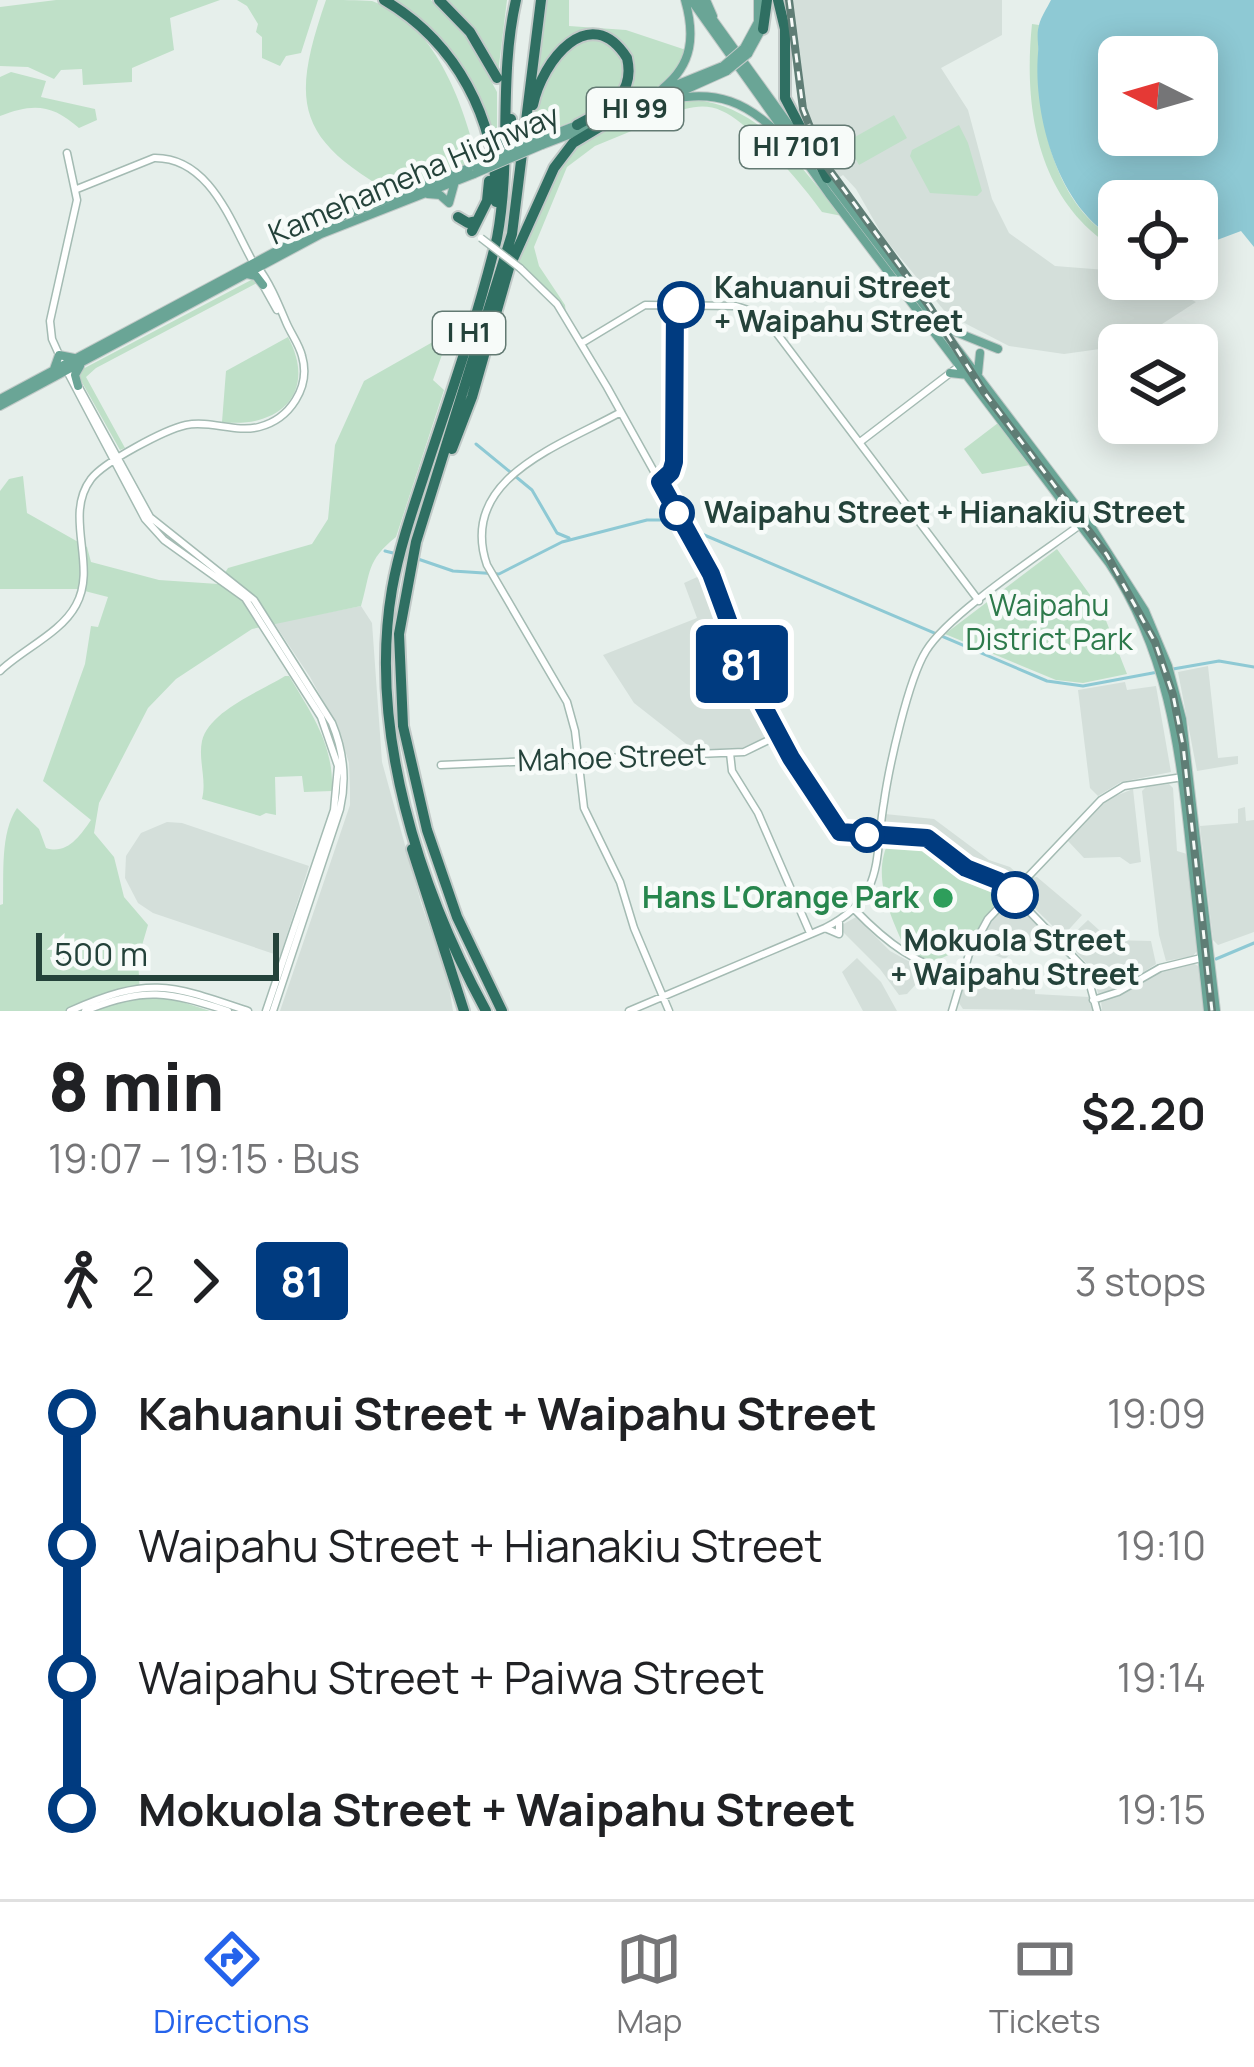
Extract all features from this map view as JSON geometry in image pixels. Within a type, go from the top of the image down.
[{"type":"highway","points":[[439,0],[470,32],[497,77]]},
{"type":"highway","name":"I H1","points":[[486,1011],[444,920],[402,787],[386,658],[410,541],[411,514],[496,238],[504,187],[504,103],[514,0]]},
{"type":"highway","name":"I H1","points":[[410,541],[421,524],[519,202],[532,48],[541,0]]},
{"type":"highway","points":[[763,0],[763,29]]},
{"type":"highway","points":[[778,0],[785,29],[784,98],[827,178]]},
{"type":"highway","points":[[388,2],[422,27],[452,61],[473,96],[491,147],[496,192],[488,256],[411,514]]},
{"type":"highway","points":[[422,27],[443,52],[481,128],[490,184],[476,235]]},
{"type":"highway","points":[[523,155],[535,94],[549,62],[570,39],[599,34],[625,53],[630,79],[616,103],[578,124]]},
{"type":"highway","points":[[421,524],[472,398],[509,268],[554,168],[573,143],[618,116]]},
{"type":"highway","points":[[503,261],[517,179],[511,119]]},
{"type":"highway","points":[[458,218],[468,223],[479,218]]},
{"type":"highway","name":"I H1","points":[[403,565],[399,681],[421,809],[456,903],[505,1011]]},
{"type":"highway","points":[[402,787],[419,876],[464,1011]]},
{"type":"main road","points":[[695,0],[742,52]]},
{"type":"main road","name":"HI 7101","points":[[695,0],[830,194],[953,354],[958,368],[981,381],[1083,522],[1165,665]]},
{"type":"main road","name":"HI 99","points":[[630,105],[666,86],[685,63],[695,0]]},
{"type":"main road","points":[[742,52],[758,22],[763,0]]},
{"type":"main road","points":[[630,105],[725,68],[763,29]]},
{"type":"main road","name":"HI 7101","points":[[742,52],[827,178],[940,325],[958,368],[969,376],[1132,586],[1165,665],[1186,776],[1208,941],[1206,956]]},
{"type":"main road","name":"Kamehameha Highway","points":[[256,263],[277,258],[388,203],[646,105],[725,68]]},
{"type":"main road","points":[[646,105],[700,94],[742,104],[781,136],[830,194]]},
{"type":"main road","name":"Kamehameha Highway","points":[[542,142],[630,105]]},
{"type":"main road","points":[[426,189],[456,177]]},
{"type":"main road","points":[[449,203],[456,177]]},
{"type":"main road","points":[[426,189],[449,203]]},
{"type":"main road","name":"Kamehameha Highway","points":[[0,403],[336,219],[388,203]]},
{"type":"main road","points":[[243,272],[264,281],[266,267],[277,258]]},
{"type":"main road","points":[[940,325],[998,349]]},
{"type":"main road","points":[[980,353],[976,365],[981,381]]},
{"type":"main road","points":[[51,375],[68,359],[83,358]]},
{"type":"main road","points":[[51,375],[75,385],[83,358]]},
{"type":"main road","name":"HI 7101","points":[[1186,776],[1212,1011]]},
{"type":"main road","points":[[1208,941],[1221,950]]},
{"type":"street","points":[[67,153],[77,189],[76,211],[51,312],[52,339],[152,528],[229,585],[256,614],[326,725],[335,751],[334,810],[270,1011]]},
{"type":"street","points":[[0,671],[65,619],[77,603],[83,573],[81,498],[92,478],[116,460],[188,425],[248,429],[280,417],[297,398],[304,374],[300,349],[211,185],[167,159],[154,158],[77,189]]},
{"type":"street","points":[[443,186],[458,218],[557,304],[582,343],[715,583],[746,673],[838,831],[929,839],[966,868],[999,881],[1086,970],[1096,1011]]},
{"type":"street","points":[[660,482],[674,462],[675,305]]},
{"type":"street","points":[[582,343],[639,306],[736,306],[764,318],[980,602]]},
{"type":"street","points":[[860,442],[958,368]]},
{"type":"street","points":[[622,412],[514,473],[491,496],[481,523],[482,544],[493,574],[567,702],[584,808],[620,882],[669,1011]]},
{"type":"street","points":[[629,1011],[825,928],[854,909],[876,874],[884,797],[916,672],[938,634],[1083,522]]},
{"type":"street","name":"Mahoe Street","points":[[441,765],[730,753],[754,749],[779,735]]},
{"type":"street","points":[[730,753],[732,771],[758,813],[810,933]]},
{"type":"street","points":[[953,1011],[978,935],[1012,892],[1110,792],[1128,784],[1186,776]]},
{"type":"street","points":[[854,909],[891,947],[935,970],[962,976]]},
{"type":"street","points":[[1093,1000],[1160,968],[1206,956]]},
{"type":"street","points":[[70,1011],[115,992],[175,987],[248,1011]]},
{"type":"street","points":[[86,1011],[144,990],[228,1011]]},
{"type":"shaded area","points":[[787,0],[1002,0],[1002,35],[941,68],[968,110],[992,199],[1009,233],[1055,266],[1098,269],[1098,300],[1196,302],[1162,324],[1098,324],[1098,349],[1064,354],[1009,346],[947,314],[884,238],[856,189],[843,175],[835,180],[806,125]]},
{"type":"shaded area","points":[[706,573],[738,668],[770,735],[745,748],[694,750],[634,703],[603,655],[697,618],[684,583]]},
{"type":"shaded area","points":[[361,606],[372,623],[382,762],[448,980],[453,1011],[280,1011],[350,805],[350,788],[349,763],[338,728],[274,623]]},
{"type":"shaded area","points":[[1208,666],[1218,758],[1238,756],[1238,764],[1197,771],[1178,672]]},
{"type":"shaded area","points":[[1125,682],[1127,690],[1156,686],[1171,772],[1121,782],[1098,796],[1090,788],[1078,690]]},
{"type":"shaded area","points":[[1169,784],[1177,851],[1187,854],[1197,951],[1166,961],[1142,791]]},
{"type":"shaded area","points":[[1133,789],[1141,862],[1084,858],[1068,841],[1108,799]]},
{"type":"shaded area","points":[[1245,807],[1246,821],[1254,820],[1254,932],[1218,945],[1213,940],[1200,826],[1238,823],[1238,809]]},
{"type":"shaded area","points":[[885,814],[934,819],[989,860],[1010,867],[1021,877],[1011,884],[968,865],[929,836],[888,833]]},
{"type":"shaded area","points":[[167,822],[309,866],[280,956],[153,913],[138,903],[125,878],[126,856],[141,833]]},
{"type":"shaded area","points":[[1037,877],[1082,915],[1063,936],[1020,894]]},
{"type":"shaded area","points":[[1012,900],[1056,943],[1049,950],[1036,952],[1024,941],[1005,959],[976,948]]},
{"type":"shaded area","points":[[856,917],[890,951],[923,969],[907,994],[899,995],[842,931],[842,925]]},
{"type":"shaded area","points":[[1088,920],[1110,940],[1151,941],[1156,964],[1114,991],[1098,993],[1090,967],[1066,941]]},
{"type":"shaded area","points":[[857,958],[881,982],[897,1011],[863,1011],[842,972]]},
{"type":"shaded area","points":[[1193,963],[1200,967],[1204,1011],[1102,1011],[1101,1001],[1157,972]]},
{"type":"shaded area","points":[[970,965],[1035,986],[1035,994],[1089,997],[1093,1011],[963,1009],[959,1003]]},
{"type":"green space","points":[[56,0],[220,0],[170,18],[174,50],[132,68],[132,82],[83,85],[82,69],[61,70],[54,79],[28,67],[0,66],[0,7]]},
{"type":"green space","points":[[237,0],[318,0],[301,53],[286,56],[280,66],[262,58],[258,24]]},
{"type":"green space","points":[[326,0],[372,1],[413,27],[443,67],[477,160],[392,193],[336,154],[319,135],[306,91],[308,65]]},
{"type":"green space","points":[[389,0],[431,0],[470,42],[497,92],[497,152],[460,69]]},
{"type":"green space","points":[[442,0],[507,0],[498,73]]},
{"type":"green space","points":[[546,0],[569,0],[569,26],[626,30],[686,50],[659,85],[619,105],[632,76],[622,45],[578,33],[553,51],[535,86]]},
{"type":"green space","points":[[1032,24],[1039,25],[1039,84],[1050,146],[1060,175],[1075,202],[1098,227],[1098,235],[1070,208],[1042,152],[1034,121]]},
{"type":"green space","points":[[593,37],[606,40],[624,59],[626,84],[602,109],[530,139],[539,88],[565,48]]},
{"type":"green space","points":[[11,72],[46,81],[41,97],[95,109],[97,120],[79,128],[42,108],[0,116],[0,77]]},
{"type":"green space","points":[[695,100],[741,114],[760,127],[842,216],[822,212],[776,156],[733,117],[713,108],[685,109],[595,146],[567,167],[534,247],[539,266],[566,313],[515,260],[561,164],[586,141],[621,121]]},
{"type":"green space","points":[[894,115],[907,138],[859,165],[846,142]]},
{"type":"green space","points":[[959,125],[982,191],[977,196],[930,193],[910,156],[912,150]]},
{"type":"green space","points":[[253,279],[257,283],[86,377],[125,448],[120,450],[79,371]]},
{"type":"green space","points":[[288,337],[298,375],[288,403],[261,420],[222,422],[226,371]]},
{"type":"green space","points":[[438,339],[444,349],[433,380],[444,390],[396,537],[374,560],[361,606],[252,629],[176,679],[148,708],[99,803],[94,833],[114,857],[124,897],[148,925],[138,959],[140,995],[161,995],[210,1011],[0,1011],[0,905],[5,841],[12,818],[17,808],[39,829],[46,848],[54,849],[72,843],[91,820],[43,781],[85,664],[91,626],[98,627],[108,597],[77,589],[0,589],[0,491],[9,479],[23,476],[27,513],[87,547],[91,562],[159,580],[218,584],[228,568],[312,544],[328,519],[335,445],[364,381]]},
{"type":"green space","points":[[998,423],[1030,465],[982,474],[964,449]]},
{"type":"green space","name":"Waipahu District Park","points":[[1057,549],[1103,613],[1127,674],[1083,683],[1056,680],[945,634]]},
{"type":"green space","points":[[285,676],[320,731],[332,791],[304,792],[302,776],[275,777],[276,815],[260,816],[202,799],[201,748],[207,730],[225,711]]},
{"type":"green space","name":"Hans L'Orange Park","points":[[890,839],[927,842],[967,873],[1004,890],[968,946],[931,963],[906,951],[882,881]]},
{"type":"water","points":[[1051,0],[1254,0],[1254,247],[1241,231],[1218,240],[1218,180],[1098,180],[1098,227],[1065,185],[1045,132],[1038,78],[1041,19]]},
{"type":"waterway","points":[[476,444],[532,490],[557,533],[569,538]]},
{"type":"waterway","points":[[418,559],[453,571],[499,574],[562,542],[647,520],[669,520],[1047,681],[1083,686],[1158,672]]},
{"type":"waterway","points":[[385,551],[397,554]]},
{"type":"waterway","points":[[1173,669],[1219,661],[1254,667]]},
{"type":"waterway","points":[[1216,959],[1254,943]]},
{"type":"railway","points":[[789,0],[803,109],[823,161],[929,306],[984,392],[1107,555],[1155,642],[1183,745],[1212,1011]]},
{"type":"bus line","name":"81","points":[[681,305],[675,305],[674,462],[660,482],[711,574],[746,673],[791,758],[840,832],[927,838],[971,872],[999,881],[1015,895]]},
{"type":"place","name":"Kahuanui Street + Waipahu Street","points":[[681,305]]},
{"type":"place","name":"Waipahu Street + Hianakiu Street","points":[[677,513]]},
{"type":"place","name":"Mokuola Street + Waipahu Street","points":[[1015,895]]},
{"type":"place","name":"Hans L'Orange Park","points":[[943,898]]}]
